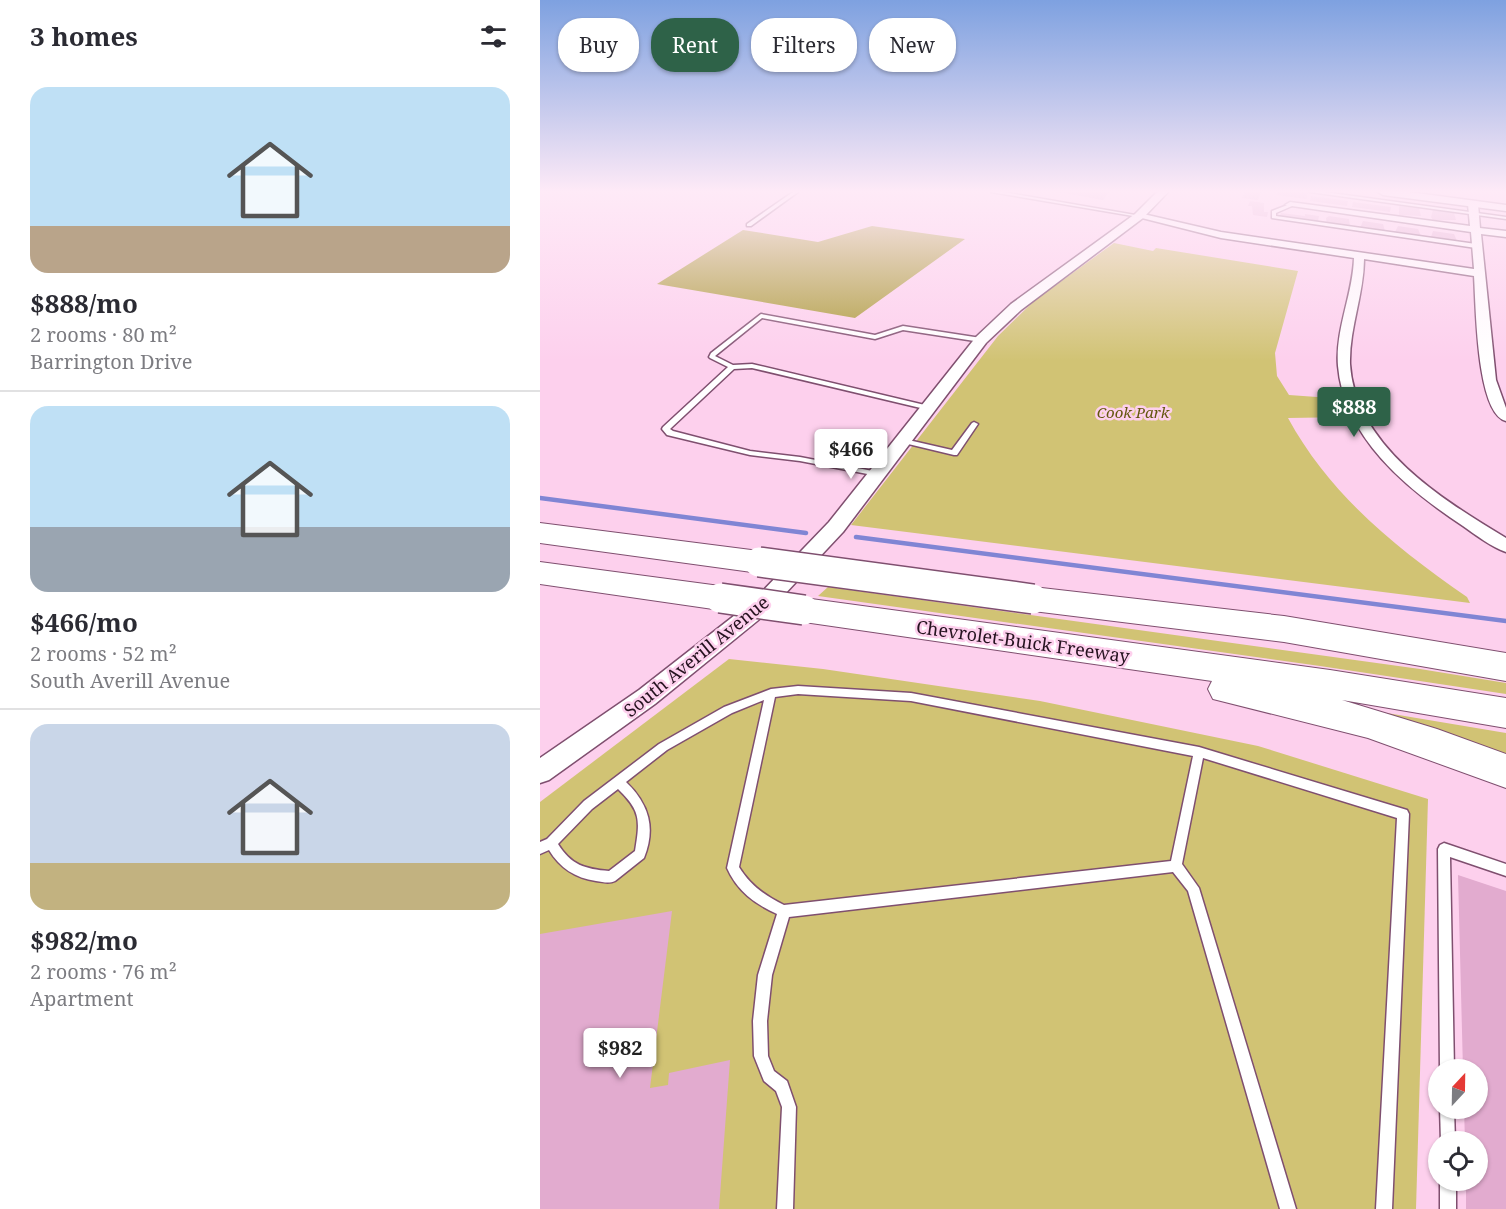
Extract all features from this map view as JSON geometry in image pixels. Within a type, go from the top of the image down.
[{"type":"highway","points":[[540,533],[1033,599],[1284,629],[1506,667]]},
{"type":"highway","name":"Chevrolet-Buick Freeway","points":[[540,573],[1330,684],[1506,713]]},
{"type":"highway","points":[[877,621],[1293,703],[1416,738],[1506,771]]},
{"type":"highway","points":[[1284,629],[1392,634],[1506,648]]},
{"type":"street","name":"South Averill Avenue","points":[[540,772],[605,729],[740,625],[820,546],[981,340],[1016,307],[1095,248]]},
{"type":"street","points":[[1314,248],[1479,273]]},
{"type":"street","points":[[1476,248],[1489,380],[1497,406],[1506,417]]},
{"type":"street","points":[[1359,255],[1344,364],[1354,408],[1372,437],[1400,468],[1454,514],[1506,546]]},
{"type":"lane","points":[[929,408],[752,366],[732,368],[712,357],[712,354],[761,316],[875,337],[903,328],[981,340]]},
{"type":"lane","points":[[732,368],[666,429],[670,433],[750,453],[800,459],[878,474]]},
{"type":"lane","points":[[904,441],[954,453],[974,424]]},
{"type":"lane","points":[[618,782],[639,800],[645,825],[640,854],[611,877],[584,875],[561,860],[544,844],[588,805],[663,747],[728,710],[771,693],[798,690],[911,697],[1199,752],[1403,814],[1384,1209]]},
{"type":"lane","points":[[771,693],[733,868],[741,885],[758,899],[784,911],[1176,866]]},
{"type":"lane","points":[[1199,752],[1176,866],[1193,888],[1288,1209]]},
{"type":"lane","points":[[1447,1059],[1444,849],[1506,870]]},
{"type":"lane","points":[[784,911],[765,975],[760,1021],[761,1056],[769,1076],[782,1086],[789,1107],[785,1209]]},
{"type":"lane","points":[[1448,1191],[1448,1209]]},
{"type":"green space","name":"Cook Park","points":[[1107,248],[1140,248],[1153,251],[1159,248],[1298,271],[1275,353],[1277,376],[1289,395],[1345,399],[1352,417],[1288,418],[1305,446],[1344,496],[1390,539],[1467,597],[1470,603],[851,525],[998,336],[1034,301]]},
{"type":"green space","points":[[828,587],[1420,669],[1506,683],[1506,694],[818,596]]},
{"type":"green space","points":[[729,659],[823,669],[1040,701],[1258,746],[1428,799],[1416,1209],[540,1209],[540,802]]},
{"type":"green space","points":[[1345,706],[1506,733],[1506,763]]},
{"type":"shaded area","points":[[714,248],[952,248],[855,318],[657,284]]},
{"type":"building","points":[[1458,875],[1506,891],[1506,1209],[1466,1209],[1466,1191],[1488,1191],[1488,1131],[1465,1131],[1464,1119],[1488,1119],[1488,1059],[1463,1059]]},
{"type":"building","points":[[672,911],[650,1088],[668,1085],[669,1073],[730,1060],[719,1209],[540,1209],[540,934]]},
{"type":"waterway","points":[[540,498],[806,533]]},
{"type":"waterway","points":[[856,537],[1506,621]]}]
